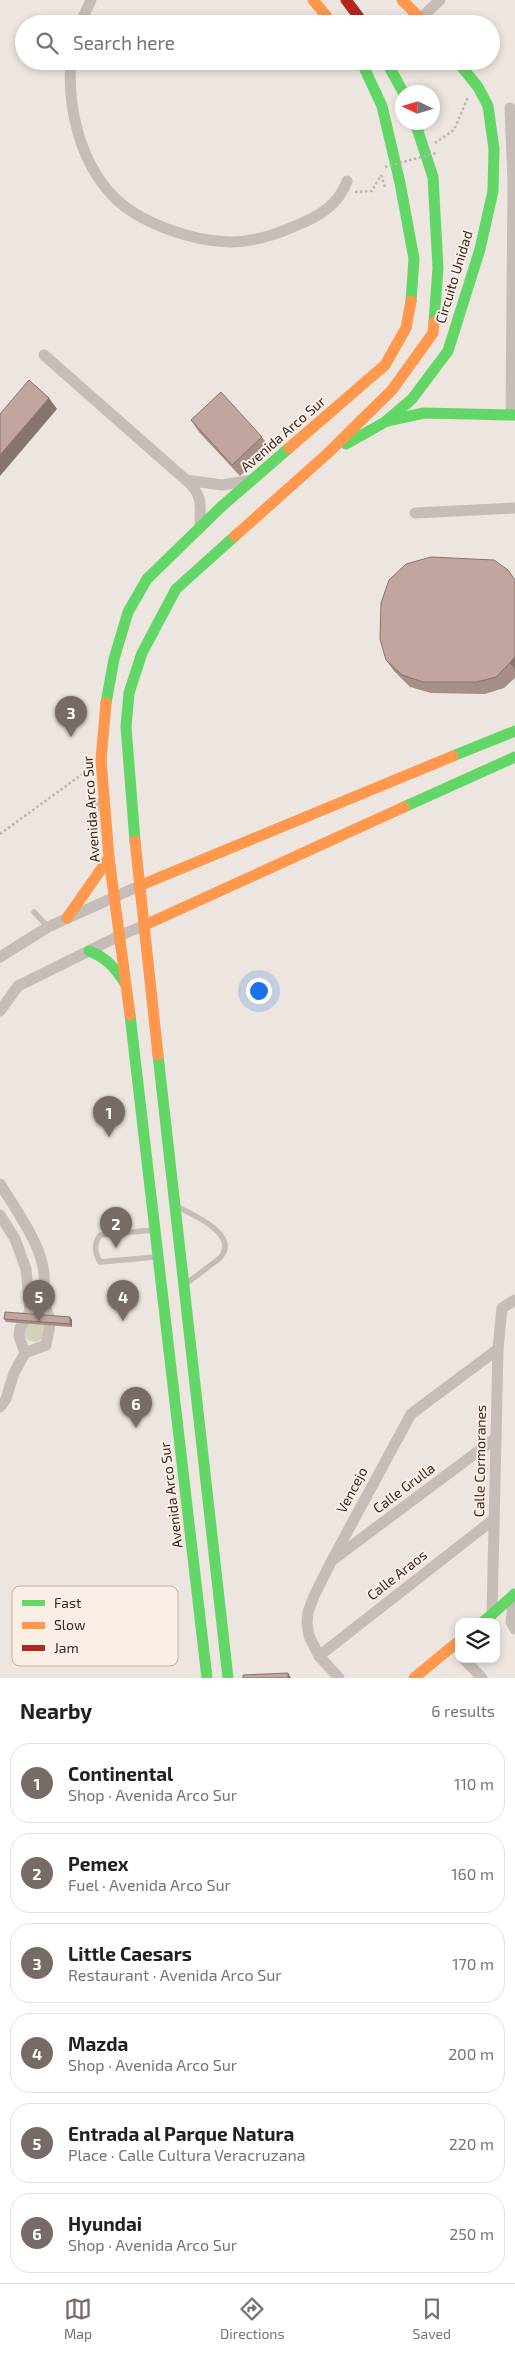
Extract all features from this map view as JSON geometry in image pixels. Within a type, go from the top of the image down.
[{"type":"main road","points":[[313,0],[326,15]]},
{"type":"main road","points":[[346,0],[357,15]]},
{"type":"main road","points":[[402,0],[418,15]]},
{"type":"main road","name":"Avenida Arco Sur","points":[[207,1678],[128,986],[109,858],[102,790],[103,720],[107,689],[128,612],[148,579],[200,528],[385,365],[406,328],[412,293],[412,250],[400,183],[382,106],[364,70]]},
{"type":"main road","points":[[391,70],[400,85]]},
{"type":"main road","name":"Circuito Unidad","points":[[327,454],[385,422],[412,399],[448,351],[480,249],[493,192],[494,149],[488,106],[478,87],[464,70]]},
{"type":"main road","points":[[228,1678],[145,925],[139,886],[126,727],[129,693],[142,653],[176,589],[327,454],[392,390],[433,333],[438,268],[432,177],[417,130]]},
{"type":"main road","points":[[392,390],[384,409],[385,422],[424,413],[513,415]]},
{"type":"main road","points":[[139,886],[515,730]]},
{"type":"main road","points":[[145,925],[515,757]]},
{"type":"main road","points":[[67,918],[109,858]]},
{"type":"main road","points":[[89,951],[101,954],[111,962],[128,986]]},
{"type":"main road","points":[[487,1618],[515,1594]]},
{"type":"main road","points":[[414,1678],[455,1648]]},
{"type":"street","points":[[84,15],[91,0]]},
{"type":"street","points":[[429,15],[440,0]]},
{"type":"street","points":[[71,70],[72,113],[86,151],[97,173],[113,195],[141,217],[180,234],[230,242],[271,236],[316,218],[343,192],[347,181]]},
{"type":"street","points":[[488,106],[512,108],[514,181],[513,415]]},
{"type":"street","points":[[44,355],[198,490],[200,528]]},
{"type":"street","points":[[186,480],[222,485],[254,480]]},
{"type":"street","points":[[415,513],[515,508]]},
{"type":"street","points":[[0,957],[48,927],[139,886]]},
{"type":"street","points":[[0,1011],[18,986],[120,934],[145,925]]},
{"type":"street","points":[[0,1184],[30,1233],[43,1266],[45,1310],[51,1320],[46,1345],[25,1353],[14,1373],[6,1399],[0,1407]]},
{"type":"street","points":[[0,1215],[15,1238],[26,1269],[30,1311],[20,1328],[19,1336],[25,1353]]},
{"type":"street","name":"Calle Cormoranes","points":[[487,1618],[494,1519],[498,1349],[502,1308],[515,1300]]},
{"type":"street","points":[[30,1311],[45,1310]]},
{"type":"street","name":"Vencejo","points":[[339,1678],[319,1656],[309,1636],[308,1612],[331,1562],[410,1414],[498,1349]]},
{"type":"street","name":"Calle Grulla","points":[[331,1562],[496,1438]]},
{"type":"street","name":"Calle Araos","points":[[319,1656],[494,1519]]},
{"type":"street","points":[[515,1594],[511,1622],[515,1629]]},
{"type":"street","points":[[468,1663],[482,1678]]},
{"type":"lane","points":[[90,828],[102,790]]},
{"type":"lane","points":[[34,912],[48,927]]},
{"type":"lane","points":[[176,1205],[221,1234],[224,1241],[223,1254],[220,1258],[185,1284]]},
{"type":"lane","points":[[155,1230],[100,1235],[96,1242],[95,1254],[100,1262],[159,1257]]},
{"type":"path","points":[[438,142],[454,130],[465,99],[478,87]]},
{"type":"path","points":[[385,167],[436,153]]},
{"type":"path","points":[[343,192],[372,191],[381,175]]},
{"type":"path","points":[[0,834],[101,760]]},
{"type":"green space","points":[[26,1323],[46,1325],[43,1339],[36,1342],[29,1340],[25,1336]]},
{"type":"building","points":[[29,380],[49,398],[0,455],[0,414]]},
{"type":"building","points":[[221,392],[262,437],[232,465],[191,420]]},
{"type":"building","points":[[431,557],[494,560],[508,570],[515,580],[515,656],[496,677],[477,682],[423,682],[402,675],[386,660],[380,639],[381,603],[389,580],[406,564]]},
{"type":"building","points":[[5,1312],[70,1317],[70,1324],[4,1319]]},
{"type":"building","points":[[288,1673],[288,1678],[243,1678],[243,1675]]},
{"type":"traffic: fast","points":[[365,70],[382,106],[400,183],[414,259],[411,301]]},
{"type":"traffic: fast","points":[[391,70],[399,85]]},
{"type":"traffic: fast","points":[[346,444],[385,422],[412,399],[448,351],[480,249],[493,191],[494,149],[488,106],[478,87],[464,70]]},
{"type":"traffic: fast","points":[[418,130],[433,177],[438,268],[434,322]]},
{"type":"traffic: fast","points":[[387,421],[424,413],[515,415]]},
{"type":"traffic: fast","points":[[106,703],[114,659],[128,612],[147,579],[221,507],[289,448]]},
{"type":"traffic: fast","points":[[135,841],[126,727],[129,693],[142,653],[176,589],[235,536]]},
{"type":"traffic: fast","points":[[453,756],[515,731]]},
{"type":"traffic: fast","points":[[404,807],[515,757]]},
{"type":"traffic: fast","points":[[89,951],[100,956],[110,964],[125,983]]},
{"type":"traffic: fast","points":[[130,1015],[207,1678]]},
{"type":"traffic: fast","points":[[158,1055],[228,1678]]},
{"type":"traffic: fast","points":[[488,1618],[515,1594]]},
{"type":"traffic: slow","points":[[313,0],[326,15]]},
{"type":"traffic: slow","points":[[402,0],[417,15]]},
{"type":"traffic: slow","points":[[289,448],[385,365],[406,328],[411,301]]},
{"type":"traffic: slow","points":[[235,536],[327,454],[392,390],[433,333],[434,322]]},
{"type":"traffic: slow","points":[[106,703],[101,760],[109,858],[130,1015]]},
{"type":"traffic: slow","points":[[139,886],[453,756]]},
{"type":"traffic: slow","points":[[145,925],[404,807]]},
{"type":"traffic: slow","points":[[135,841],[158,1055]]},
{"type":"traffic: slow","points":[[67,918],[109,858]]},
{"type":"traffic: slow","points":[[414,1678],[455,1644]]},
{"type":"traffic: jam","points":[[346,0],[357,15]]},
{"type":"place","name":"Little Caesars","points":[[71,737]]},
{"type":"place","name":"Continental","points":[[109,1137]]},
{"type":"place","name":"Pemex","points":[[116,1248]]},
{"type":"place","name":"Entrada al Parque Natura","points":[[39,1321]]},
{"type":"place","name":"Mazda","points":[[123,1321]]},
{"type":"place","name":"Hyundai","points":[[136,1428]]}]
